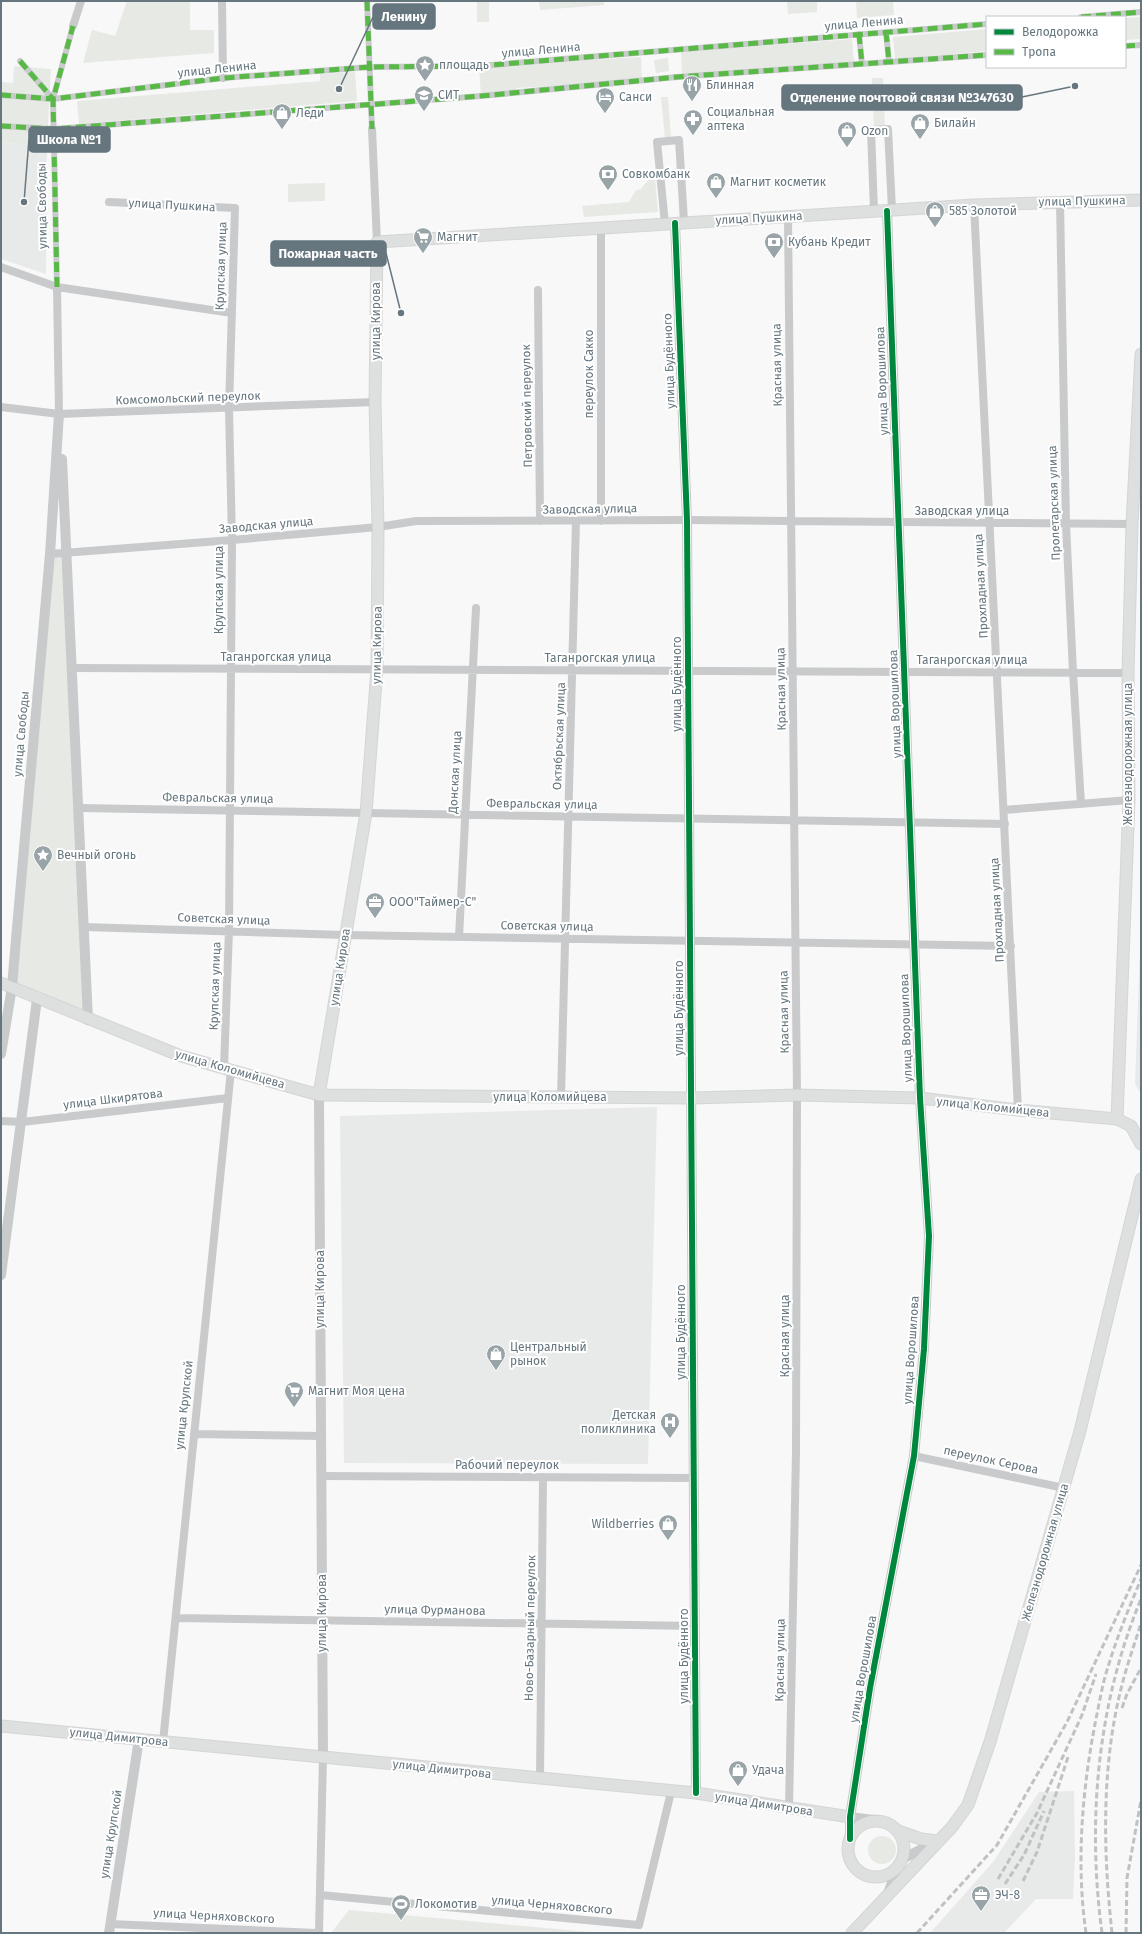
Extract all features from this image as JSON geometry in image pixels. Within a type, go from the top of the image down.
[{"type":"main road","name":"улица Пушкина","points":[[377,242],[974,205],[1141,200]]},
{"type":"main road","name":"улица Кирова","points":[[319,1095],[366,813],[377,669],[378,527],[375,402],[377,242]]},
{"type":"main road","name":"Железнодорожная улица","points":[[1118,1119],[1129,800],[1128,673],[1132,524],[1141,354]]},
{"type":"main road","name":"улица Коломийцева","points":[[6,985],[88,1020],[181,1056],[319,1095],[691,1098],[797,1095],[920,1098],[1018,1110],[1118,1119]]},
{"type":"main road","points":[[1118,1119],[1131,1126],[1141,1144]]},
{"type":"main road","name":"Железнодорожная улица","points":[[852,1933],[952,1827],[968,1805],[990,1742],[1080,1431],[1141,1179]]},
{"type":"main road","name":"улица Димитрова","points":[[1,1726],[696,1794],[850,1818]]},
{"type":"main road","points":[[872,1821],[882,1821],[891,1825],[898,1831],[903,1840],[904,1850],[900,1863],[890,1874],[880,1877],[871,1877],[854,1867],[848,1849],[850,1839],[862,1824],[872,1821]]},
{"type":"main road","points":[[898,1831],[921,1839],[938,1841]]},
{"type":"street","name":"улица Свободы","points":[[81,1],[53,99],[59,414],[88,1020]]},
{"type":"street","points":[[222,1],[223,78]]},
{"type":"street","name":"улица Кирова","points":[[367,1],[377,242]]},
{"type":"street","points":[[1093,16],[1141,12]]},
{"type":"street","name":"улица Ленина","points":[[1,95],[53,99],[223,78],[370,67],[479,66],[986,24]]},
{"type":"street","points":[[886,32],[888,62]]},
{"type":"street","points":[[859,34],[862,64]]},
{"type":"street","points":[[1126,46],[1141,45]]},
{"type":"street","points":[[1,126],[54,129],[481,96],[677,77],[986,55]]},
{"type":"street","points":[[20,61],[53,99]]},
{"type":"street","name":"улица Ворошилова","points":[[850,1839],[850,1818],[870,1688],[914,1456],[924,1349],[929,1236],[920,1098],[904,672],[889,210],[888,129],[870,130],[874,211]]},
{"type":"street","name":"улица Будённого","points":[[675,223],[657,142],[679,140],[675,223],[687,520],[696,1794]]},
{"type":"street","name":"улица Пушкина","points":[[109,202],[235,208]]},
{"type":"street","name":"Пролетарская улица","points":[[1060,202],[1066,524],[1073,672],[1082,804]]},
{"type":"street","name":"Прохладная улица","points":[[974,205],[1018,1110]]},
{"type":"street","name":"Крупская улица","points":[[228,1069],[232,540],[229,409],[235,208]]},
{"type":"street","name":"Красная улица","points":[[788,216],[797,1095],[796,1452],[789,1808]]},
{"type":"street","name":"переулок Сакко","points":[[601,228],[601,521]]},
{"type":"street","points":[[1,267],[57,287],[232,313]]},
{"type":"street","name":"Петровский переулок","points":[[538,290],[540,521]]},
{"type":"street","name":"Комсомольский переулок","points":[[1,408],[59,414],[229,409],[375,402]]},
{"type":"street","name":"улица Свободы","points":[[1,1054],[6,985],[50,554],[59,414]]},
{"type":"street","name":"Заводская улица","points":[[50,554],[378,527],[416,521],[687,520],[1132,524]]},
{"type":"street","name":"Октябрьская улица","points":[[561,1097],[576,521]]},
{"type":"street","name":"Донская улица","points":[[459,937],[464,814],[476,608]]},
{"type":"street","name":"Таганрогская улица","points":[[72,668],[1128,673]]},
{"type":"street","points":[[1004,810],[1129,800]]},
{"type":"street","name":"Февральская улица","points":[[78,808],[1005,824]]},
{"type":"street","name":"Советская улица","points":[[84,927],[228,930],[345,935],[1011,946]]},
{"type":"street","points":[[1,1275],[37,999]]},
{"type":"street","name":"улица Крупской","points":[[163,1742],[228,1098],[228,1069]]},
{"type":"street","name":"улица Кирова","points":[[318,1933],[323,1757],[319,1095]]},
{"type":"street","name":"улица Шкирятова","points":[[1,1121],[22,1122],[228,1098]]},
{"type":"street","points":[[194,1434],[321,1436]]},
{"type":"street","name":"переулок Серова","points":[[914,1456],[1064,1488]]},
{"type":"street","name":"Рабочий переулок","points":[[321,1476],[694,1478]]},
{"type":"street","name":"Ново-Базарный переулок","points":[[540,1779],[543,1477]]},
{"type":"street","name":"улица Фурманова","points":[[176,1618],[695,1626]]},
{"type":"street","name":"улица Крупской","points":[[109,1928],[139,1739]]},
{"type":"street","name":"улица Черняховского","points":[[320,1895],[639,1925],[671,1792]]},
{"type":"street","name":"улица Димитрова","points":[[850,1818],[882,1821]]},
{"type":"street","points":[[888,1894],[900,1863],[938,1841]]},
{"type":"street","name":"улица Черняховского","points":[[109,1928],[318,1933]]},
{"type":"shaded area","points":[[127,1],[190,1],[190,30],[214,30],[214,53],[83,63],[92,30],[115,36]]},
{"type":"shaded area","points":[[477,1],[489,1],[489,22],[477,22]]},
{"type":"shaded area","points":[[539,1],[604,1],[604,5],[540,10]]},
{"type":"shaded area","points":[[787,1],[817,1],[817,12],[788,14]]},
{"type":"shaded area","points":[[856,1],[893,1],[894,15],[857,18]]},
{"type":"shaded area","points":[[1141,17],[1141,39],[1126,40],[1126,18]]},
{"type":"shaded area","points":[[986,29],[986,51],[895,59],[893,37]]},
{"type":"shaded area","points":[[852,39],[854,62],[682,76],[681,52]]},
{"type":"shaded area","points":[[641,57],[642,81],[516,88],[516,93],[481,96],[479,66]]},
{"type":"shaded area","points":[[668,58],[669,71],[656,73],[654,60]]},
{"type":"shaded area","points":[[14,66],[51,69],[47,145],[1,143],[1,82],[13,83]]},
{"type":"shaded area","points":[[355,72],[357,101],[79,124],[77,101],[320,81],[320,74]]},
{"type":"shaded area","points":[[872,78],[883,78],[885,126],[874,127]]},
{"type":"shaded area","points":[[661,97],[668,97],[671,137],[665,138]]},
{"type":"shaded area","points":[[1,143],[47,145],[46,274],[1,259]]},
{"type":"shaded area","points":[[655,178],[658,212],[584,217],[582,206],[629,202],[636,190],[641,189],[649,179]]},
{"type":"shaded area","points":[[325,183],[325,201],[288,202],[288,184]]},
{"type":"shaded area","points":[[67,553],[88,1020],[12,987],[50,554]]},
{"type":"shaded area","points":[[1141,921],[1141,1094],[1135,1084]]},
{"type":"shaded area","name":"Центральный рынок","points":[[657,1107],[648,1464],[344,1463],[340,1116]]},
{"type":"shaded area","points":[[1074,1791],[1075,1858],[1073,1899],[1036,1899],[1004,1933],[930,1933],[993,1862],[1039,1792]]},
{"type":"shaded area","points":[[882,1836],[888,1837],[892,1840],[895,1844],[895,1856],[892,1860],[888,1863],[882,1864],[876,1863],[872,1860],[869,1856],[868,1850],[869,1844],[872,1840],[876,1837]]},
{"type":"shaded area","name":"Локомотив","points":[[349,1910],[600,1933],[331,1933]]},
{"type":"railway","points":[[917,1933],[997,1845],[1067,1722],[1141,1565]]},
{"type":"railway","points":[[1086,1933],[1081,1881],[1081,1854],[1084,1802],[1090,1750],[1106,1674],[1119,1634],[1141,1579]]},
{"type":"railway","points":[[1102,1933],[1096,1848],[1096,1806],[1099,1764],[1105,1722],[1114,1680],[1126,1639],[1141,1599]]},
{"type":"railway","points":[[1112,1933],[1107,1870],[1107,1775],[1116,1712],[1125,1674],[1141,1623]]},
{"type":"railway","points":[[1122,1708],[1127,1694],[1141,1668]]},
{"type":"railway","points":[[998,1879],[1037,1813],[1082,1715],[1096,1674]]},
{"type":"railway","points":[[1023,1881],[1037,1852],[1068,1757]]},
{"type":"railway","points":[[1126,1933],[1127,1878],[1141,1800]]},
{"type":"railway","points":[[1005,1884],[1024,1855],[1044,1811]]},
{"type":"marked path","points":[[367,1],[372,129]]},
{"type":"marked path","points":[[1093,16],[1141,12]]},
{"type":"marked path","points":[[1,95],[53,99],[223,78],[370,67],[479,66],[986,24]]},
{"type":"marked path","points":[[57,287],[53,99],[73,26]]},
{"type":"marked path","points":[[886,32],[889,62]]},
{"type":"marked path","points":[[859,34],[862,64]]},
{"type":"marked path","points":[[1126,46],[1141,45]]},
{"type":"marked path","points":[[1,126],[54,129],[481,96],[677,77],[986,55]]},
{"type":"marked path","points":[[20,61],[53,99]]},
{"type":"cycle path","points":[[850,1839],[850,1817],[870,1688],[914,1456],[924,1349],[929,1236],[920,1098],[887,211]]},
{"type":"cycle path","points":[[675,223],[687,520],[696,1793]]},
{"type":"place","name":"площадь","points":[[425,82]]},
{"type":"place","name":"Отделение почтовой связи №347630","points":[[1075,86]]},
{"type":"place","name":"Ленину","points":[[339,89]]},
{"type":"place","name":"Блинная","points":[[692,102]]},
{"type":"place","name":"СИТ","points":[[424,112]]},
{"type":"place","name":"Санси","points":[[605,114]]},
{"type":"place","name":"Леди","points":[[282,130]]},
{"type":"place","name":"Социальная аптека","points":[[693,136]]},
{"type":"place","name":"Билайн","points":[[920,140]]},
{"type":"place","name":"Ozon","points":[[847,148]]},
{"type":"place","name":"Совкомбанк","points":[[608,191]]},
{"type":"place","name":"Магнит косметик","points":[[716,199]]},
{"type":"place","name":"Школа №1","points":[[24,202]]},
{"type":"place","name":"585 Золотой","points":[[935,228]]},
{"type":"place","name":"Магнит","points":[[423,254]]},
{"type":"place","name":"Кубань Кредит","points":[[774,259]]},
{"type":"place","name":"Пожарная часть","points":[[401,313]]},
{"type":"place","name":"Вечный огонь","points":[[43,872]]},
{"type":"place","name":"ООО\"Таймер-С\"","points":[[375,919]]},
{"type":"place","name":"Центральный рынок","points":[[496,1371]]},
{"type":"place","name":"Магнит Моя цена","points":[[294,1408]]},
{"type":"place","name":"Детская поликлиника","points":[[670,1439]]},
{"type":"place","name":"Wildberries","points":[[668,1541]]},
{"type":"place","name":"Удача","points":[[738,1787]]},
{"type":"place","name":"ЭЧ-8","points":[[981,1912]]},
{"type":"place","name":"Локомотив","points":[[401,1921]]}]
